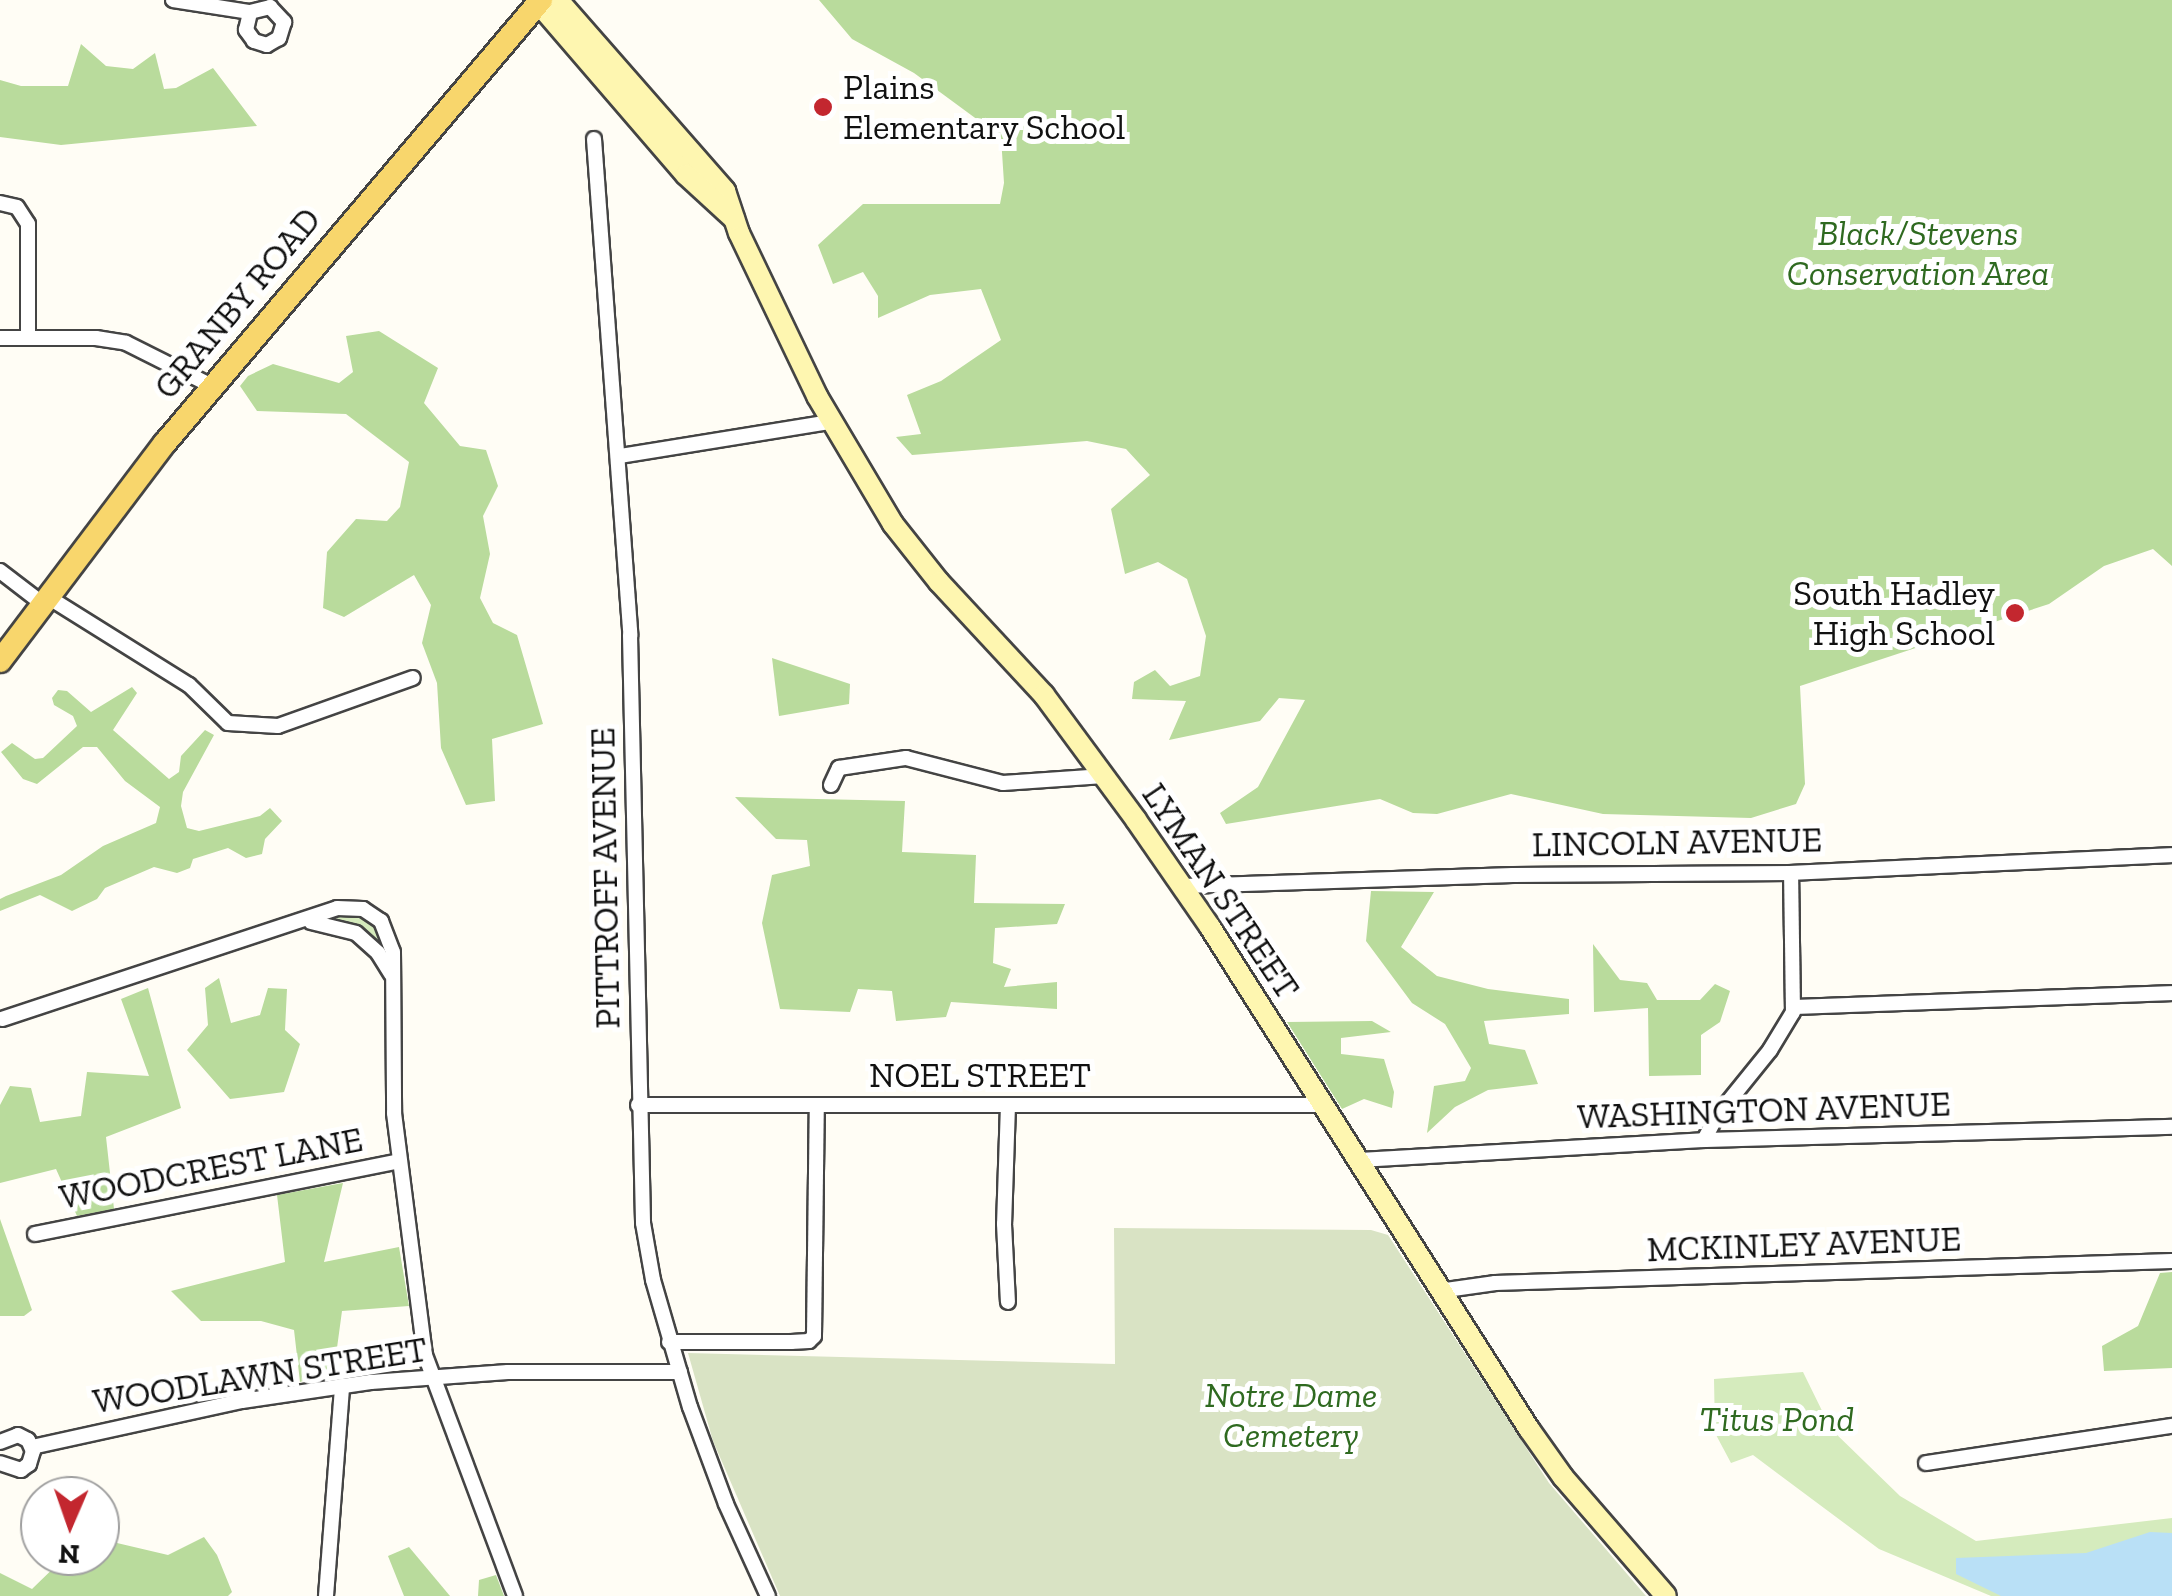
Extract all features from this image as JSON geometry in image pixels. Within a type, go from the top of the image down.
[{"type":"main road","name":"LYMAN STREET","points":[[543,1],[686,175],[734,218],[831,422],[904,540],[1044,695],[1184,886],[1438,1291],[1563,1477],[1666,1596]]},
{"type":"main road","name":"GRANBY ROAD","points":[[0,661],[134,481],[543,1]]},
{"type":"street","points":[[173,0],[250,12]]},
{"type":"street","name":"PITTROFF AVENUE","points":[[594,140],[620,456],[633,710],[643,1223],[669,1342],[719,1487],[768,1596]]},
{"type":"street","points":[[0,202],[17,207],[28,224],[28,337]]},
{"type":"street","points":[[0,338],[126,344],[214,387]]},
{"type":"street","points":[[620,456],[831,422]]},
{"type":"street","points":[[0,571],[182,681],[228,722],[278,726],[413,678]]},
{"type":"street","points":[[831,786],[839,768],[906,758],[1003,783],[1104,776]]},
{"type":"street","name":"LINCOLN AVENUE","points":[[1184,886],[1513,875],[1791,873],[2172,855]]},
{"type":"street","points":[[1704,1140],[1716,1117],[1783,1032],[1795,1006],[1791,873]]},
{"type":"street","points":[[2,1020],[345,907],[370,912],[389,935],[390,1057],[399,1161],[430,1376],[515,1596]]},
{"type":"street","points":[[305,922],[326,923],[356,933],[378,953],[391,974]]},
{"type":"street","points":[[1795,1006],[2172,993]]},
{"type":"street","name":"NOEL STREET","points":[[638,1104],[1323,1105]]},
{"type":"street","points":[[669,1342],[811,1339],[817,1324],[817,1105]]},
{"type":"street","points":[[1008,1105],[1004,1224],[1008,1302]]},
{"type":"street","name":"WASHINGTON AVENUE","points":[[1358,1160],[1704,1140],[2172,1127]]},
{"type":"street","name":"WOODCREST LANE","points":[[36,1234],[399,1161]]},
{"type":"street","name":"MCKINLEY AVENUE","points":[[1438,1291],[1495,1283],[2172,1261]]},
{"type":"street","name":"WOODLAWN STREET","points":[[32,1447],[201,1409],[342,1386],[430,1376],[680,1372]]},
{"type":"street","points":[[326,1596],[342,1386]]},
{"type":"street","points":[[1926,1463],[2172,1426]]},
{"type":"street","name":"WOODLAWN STREET","points":[[0,1442],[18,1435],[32,1447]]},
{"type":"street","name":"WOODLAWN STREET","points":[[0,1463],[7,1469],[21,1470],[31,1460],[32,1447]]},
{"type":"green space","name":"Black/Stevens Conservation Area","points":[[819,0],[2172,0],[2172,566],[2153,549],[2104,566],[2049,604],[1800,686],[1805,784],[1796,804],[1751,818],[1603,814],[1511,794],[1437,814],[1413,813],[1380,799],[1226,824],[1220,813],[1258,787],[1305,700],[1279,698],[1260,721],[1169,740],[1186,701],[1132,699],[1134,682],[1155,670],[1170,686],[1200,676],[1206,636],[1187,579],[1158,562],[1125,574],[1111,509],[1150,475],[1126,449],[1087,441],[912,455],[896,437],[921,434],[907,395],[941,381],[1001,340],[981,289],[930,295],[878,318],[878,296],[863,272],[833,284],[818,245],[863,204],[1000,204],[1004,183],[1001,137],[914,73],[852,39]]},
{"type":"green space","points":[[81,44],[106,66],[133,69],[155,53],[164,89],[176,88],[213,68],[257,126],[61,145],[0,137],[0,80],[21,86],[68,86]]},
{"type":"green space","points":[[379,331],[438,368],[424,403],[460,446],[486,450],[498,486],[483,516],[490,554],[480,598],[493,623],[517,635],[543,724],[492,739],[495,801],[466,805],[441,748],[437,683],[422,643],[431,605],[414,575],[344,617],[323,608],[327,552],[356,519],[387,521],[400,507],[409,462],[346,414],[257,411],[240,386],[248,376],[273,364],[339,383],[353,372],[346,336]]},
{"type":"green space","points":[[772,658],[850,684],[849,704],[779,716]]},
{"type":"green space","points":[[132,687],[137,693],[113,730],[169,779],[179,772],[181,756],[205,730],[214,735],[183,792],[181,806],[187,828],[199,831],[260,816],[270,808],[282,821],[265,839],[262,854],[246,858],[228,848],[193,859],[190,868],[177,873],[154,867],[105,888],[97,899],[72,911],[40,895],[0,911],[0,899],[61,875],[103,846],[156,823],[160,807],[125,781],[97,747],[83,747],[37,784],[23,779],[1,752],[12,743],[35,759],[43,758],[77,726],[73,716],[54,705],[52,698],[58,690],[67,691],[91,712]]},
{"type":"green space","points":[[735,797],[905,801],[902,852],[976,855],[974,903],[1065,904],[1057,924],[995,928],[993,963],[1011,969],[1004,987],[1057,982],[1057,1009],[951,1002],[946,1017],[896,1021],[892,991],[858,989],[850,1012],[780,1009],[762,923],[772,875],[810,866],[807,840],[776,839]]},
{"type":"green space","points":[[1371,891],[1434,892],[1401,947],[1437,976],[1488,989],[1569,999],[1569,1014],[1484,1021],[1489,1044],[1525,1050],[1538,1084],[1488,1090],[1455,1107],[1427,1133],[1434,1086],[1465,1081],[1471,1068],[1445,1024],[1412,1003],[1366,941]]},
{"type":"green space","points":[[358,912],[381,928],[388,952],[333,916]]},
{"type":"green space","points":[[1593,944],[1620,980],[1647,983],[1657,1000],[1700,1000],[1715,984],[1730,991],[1720,1022],[1701,1035],[1701,1075],[1649,1076],[1648,1008],[1594,1012]]},
{"type":"green space","points":[[219,978],[231,1023],[260,1015],[268,988],[287,989],[285,1030],[300,1044],[284,1092],[230,1099],[187,1050],[208,1025],[205,988]]},
{"type":"green space","points":[[148,988],[181,1108],[106,1137],[114,1209],[77,1216],[56,1169],[0,1183],[0,1105],[10,1086],[31,1088],[40,1122],[81,1116],[87,1072],[149,1076],[121,999]]},
{"type":"green space","points":[[1372,1021],[1391,1032],[1341,1038],[1341,1054],[1384,1059],[1394,1092],[1392,1108],[1364,1099],[1342,1109],[1287,1022]]},
{"type":"green space","points":[[343,1183],[324,1262],[399,1247],[409,1306],[342,1311],[334,1370],[300,1382],[294,1330],[261,1321],[201,1321],[171,1291],[285,1262],[277,1195]]},
{"type":"green space","points":[[0,1219],[32,1310],[24,1316],[0,1316]]},
{"type":"green space","name":"Notre Dame Cemetery","points":[[1114,1228],[1371,1230],[1388,1235],[1549,1483],[1646,1596],[780,1596],[713,1441],[688,1353],[1115,1364]]},
{"type":"green space","points":[[2172,1272],[2172,1368],[2104,1371],[2102,1346],[2138,1326],[2160,1273]]},
{"type":"green space","name":"Titus Pond","points":[[1803,1372],[1831,1429],[1900,1496],[1976,1541],[2172,1518],[2172,1596],[1991,1596],[1879,1549],[1753,1455],[1731,1463],[1715,1433],[1714,1379]]},
{"type":"green space","points":[[204,1537],[217,1555],[232,1592],[228,1596],[0,1596],[0,1573],[32,1589],[45,1576],[120,1576],[120,1544],[168,1555]]},
{"type":"green space","points":[[409,1547],[450,1596],[404,1596],[388,1556]]},
{"type":"green space","points":[[496,1575],[504,1596],[478,1596],[479,1580]]},
{"type":"water","points":[[2150,1532],[2172,1533],[2172,1596],[2001,1596],[1956,1574],[1956,1558],[2086,1553]]},
{"type":"place","name":"Plains Elementary School","points":[[823,107]]},
{"type":"place","name":"South Hadley High School","points":[[2015,613]]}]
